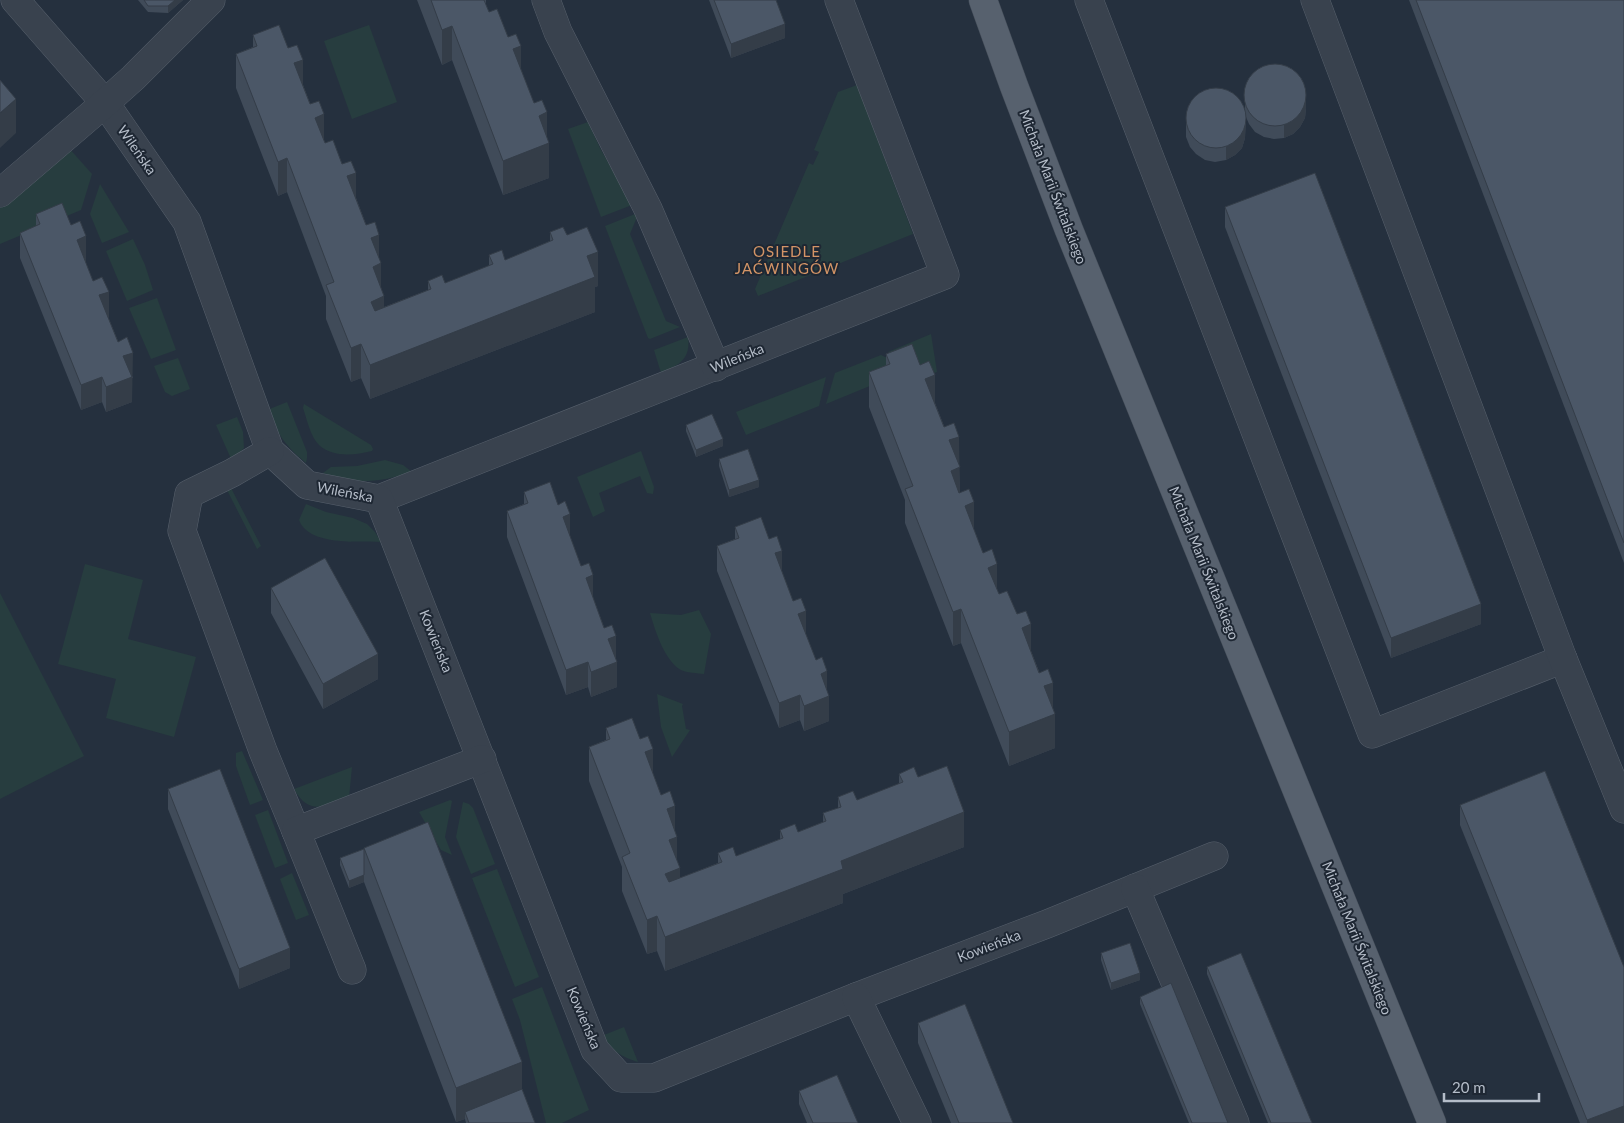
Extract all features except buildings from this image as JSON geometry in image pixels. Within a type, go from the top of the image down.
[{"type":"main road","name":"Michała Marii Świtalskiego","points":[[983,0],[1069,230],[1432,1123]]},
{"type":"street","name":"Wileńska","points":[[16,0],[105,103],[187,222],[270,451],[307,485],[380,499],[945,275],[839,0]]},
{"type":"street","points":[[0,193],[133,78],[211,0]]},
{"type":"street","points":[[546,0],[558,32],[648,208],[716,367]]},
{"type":"street","points":[[1315,0],[1563,660],[1624,809]]},
{"type":"street","points":[[1095,2],[1372,734],[1563,660]]},
{"type":"street","points":[[270,451],[232,474],[189,494],[182,531],[263,751],[352,970]]},
{"type":"street","name":"Kowieńska","points":[[380,499],[595,1050],[621,1078],[654,1078],[1047,924],[1214,856]]},
{"type":"street","points":[[296,831],[482,759]]},
{"type":"street","points":[[1135,888],[1236,1123]]},
{"type":"street","points":[[856,998],[917,1123]]},
{"type":"green space","points":[[369,25],[397,102],[352,119],[324,41]]},
{"type":"green space","points":[[857,85],[913,234],[758,296],[755,289],[809,163],[813,165],[819,152],[814,150],[838,92]]},
{"type":"green space","points":[[588,122],[600,148],[632,205],[601,217],[568,129]]},
{"type":"green space","points":[[68,147],[92,174],[81,210],[0,244],[0,208]]},
{"type":"green space","points":[[100,184],[129,232],[102,243],[90,214]]},
{"type":"green space","points":[[635,214],[637,217],[630,234],[666,321],[680,327],[650,339],[605,226]]},
{"type":"green space","points":[[133,239],[145,265],[153,290],[127,301],[106,251]]},
{"type":"green space","points":[[157,298],[176,350],[151,359],[129,308]]},
{"type":"green space","points":[[931,334],[937,372],[934,373],[888,352]]},
{"type":"green space","points":[[688,337],[686,356],[678,364],[661,373],[654,350]]},
{"type":"green space","points":[[881,355],[911,369],[826,404],[835,373]]},
{"type":"green space","points":[[178,358],[190,389],[172,396],[165,392],[154,366]]},
{"type":"green space","points":[[826,377],[819,406],[746,435],[736,412]]},
{"type":"green space","points":[[287,402],[307,452],[306,463],[283,439],[274,426],[267,410]]},
{"type":"green space","points":[[304,404],[371,445],[372,451],[359,454],[337,454],[319,445],[311,432],[303,408]]},
{"type":"green space","points":[[237,417],[243,432],[244,448],[232,461],[216,425]]},
{"type":"green space","points":[[641,451],[654,487],[653,494],[647,493],[640,476],[599,493],[605,511],[593,517],[577,477]]},
{"type":"green space","points":[[385,460],[403,465],[412,472],[390,478],[367,481],[345,480],[323,473],[331,467],[357,466]]},
{"type":"green space","points":[[231,488],[261,546],[257,549],[227,490]]},
{"type":"green space","points":[[306,504],[367,524],[381,542],[335,540],[312,534],[304,528],[299,520]]},
{"type":"green space","points":[[85,564],[143,580],[128,639],[196,657],[174,737],[106,718],[116,679],[58,664]]},
{"type":"green space","points":[[0,593],[84,756],[0,799]]},
{"type":"green space","points":[[699,610],[711,634],[704,674],[683,671],[675,665],[661,644],[650,613],[681,615]]},
{"type":"green space","points":[[657,694],[683,704],[686,729],[690,730],[672,757],[661,727]]},
{"type":"green space","points":[[242,751],[263,800],[250,805],[236,766],[236,753]]},
{"type":"green space","points":[[352,767],[349,798],[325,806],[311,806],[305,803],[294,789]]},
{"type":"green space","points":[[450,800],[452,801],[445,837],[452,855],[441,850],[419,812]]},
{"type":"green space","points":[[463,802],[473,808],[495,864],[471,874],[456,837]]},
{"type":"green space","points":[[268,810],[288,863],[275,868],[255,815]]},
{"type":"green space","points":[[497,869],[539,977],[515,987],[472,878]]},
{"type":"green space","points":[[292,873],[309,915],[296,920],[280,879]]},
{"type":"green space","points":[[542,987],[589,1110],[562,1123],[546,1123],[520,1020],[512,999]]},
{"type":"green space","points":[[624,1027],[638,1062],[618,1053],[609,1045],[604,1035]]},
{"type":"district","name":"OSIEDLE JAĆWINGÓW","points":[[787,260]]}]
